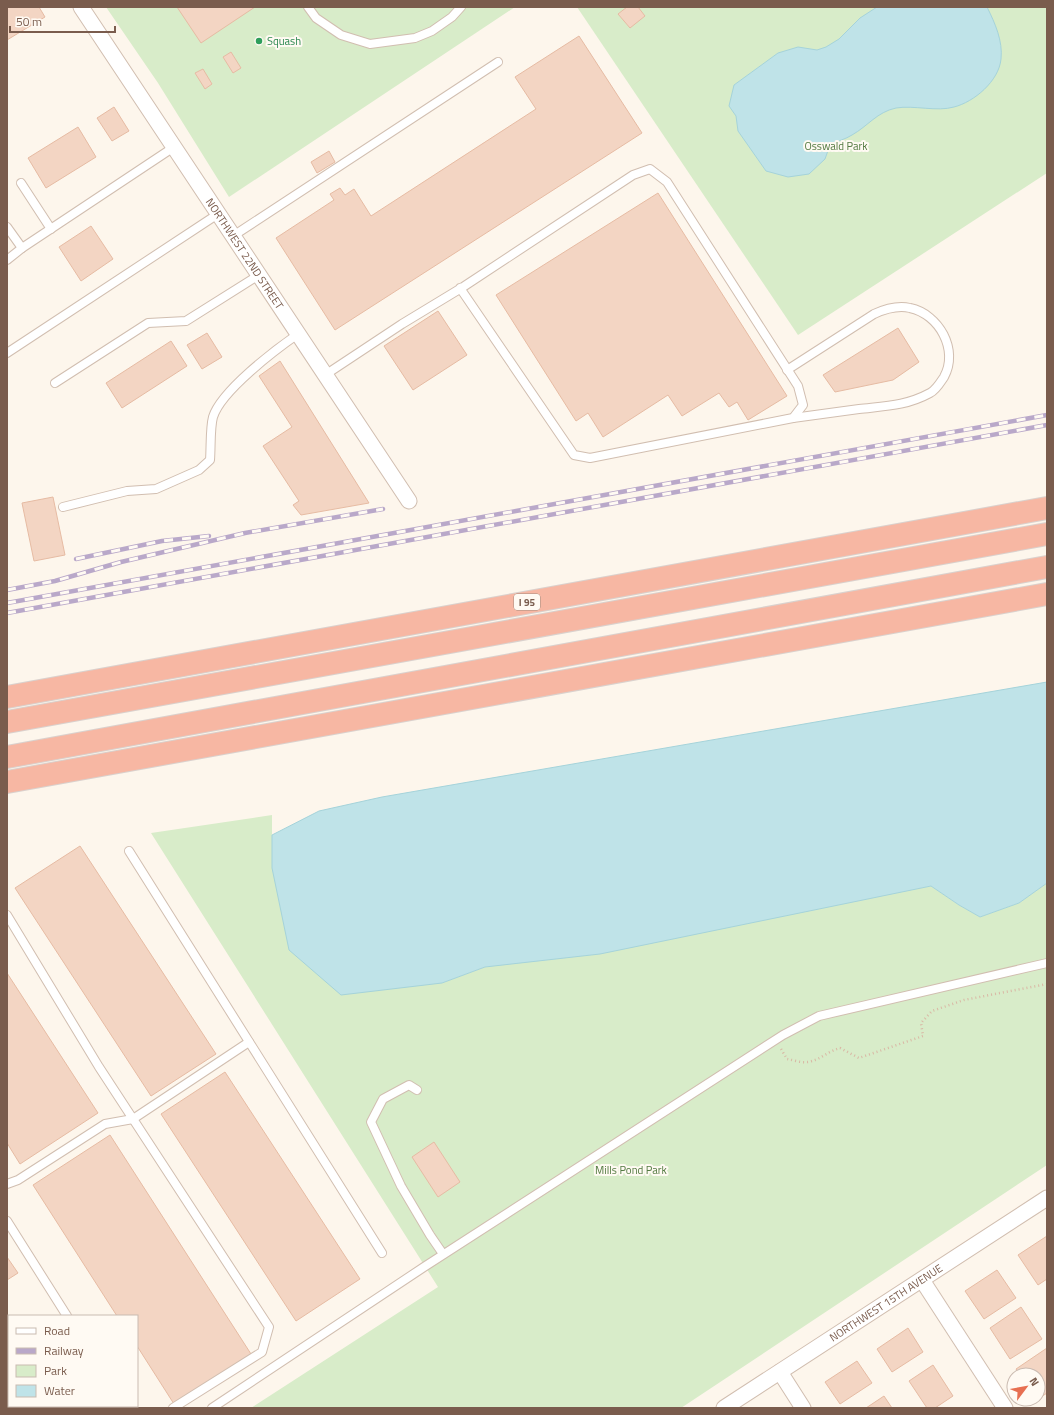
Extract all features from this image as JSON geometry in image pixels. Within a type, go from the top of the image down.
[{"type":"highway","name":"I 95","points":[[7,697],[1047,508]]},
{"type":"highway","points":[[7,722],[1047,534]]},
{"type":"highway","points":[[7,757],[1047,567]]},
{"type":"highway","points":[[7,782],[1047,594]]},
{"type":"street","name":"NORTHWEST 22ND STREET","points":[[81,7],[409,501]]},
{"type":"street","name":"NORTHWEST 15TH AVENUE","points":[[724,1408],[1047,1198]]},
{"type":"street","points":[[922,1280],[1005,1408]]},
{"type":"street","points":[[780,1372],[803,1408]]},
{"type":"lane","points":[[308,7],[316,18],[341,35],[370,44],[421,36],[432,31],[452,17],[461,7]]},
{"type":"lane","points":[[233,236],[498,62]]},
{"type":"lane","points":[[7,260],[22,248],[174,148]]},
{"type":"lane","points":[[325,375],[633,175],[650,169],[667,182],[798,386],[803,405],[792,418]]},
{"type":"lane","points":[[21,183],[51,229]]},
{"type":"lane","points":[[7,353],[218,214]]},
{"type":"lane","points":[[7,227],[22,248]]},
{"type":"lane","points":[[55,384],[148,323],[186,321],[259,275]]},
{"type":"lane","points":[[460,288],[574,455],[590,458],[792,418],[906,404],[932,392],[946,373],[950,356],[946,341],[938,325],[924,314],[909,308],[889,308],[874,314],[787,370]]},
{"type":"lane","points":[[63,507],[127,492],[156,489],[199,470],[210,460],[213,418],[218,405],[241,381],[278,348],[298,334]]},
{"type":"lane","points":[[129,851],[382,1253]]},
{"type":"lane","points":[[7,915],[99,1066],[269,1327],[262,1352],[173,1408]]},
{"type":"lane","points":[[212,1408],[443,1254],[776,1040],[819,1016],[1047,963]]},
{"type":"lane","points":[[7,1184],[18,1180],[105,1124],[133,1119],[249,1042]]},
{"type":"lane","points":[[417,1090],[409,1085],[383,1099],[371,1122],[401,1186],[443,1254]]},
{"type":"lane","points":[[7,1222],[66,1315]]},
{"type":"path","points":[[776,1040],[787,1060],[806,1062],[818,1059],[831,1050],[840,1048],[859,1058],[923,1036],[921,1023],[932,1011],[964,1000],[1047,984]]},
{"type":"green space","points":[[106,7],[515,7],[229,197],[158,83]]},
{"type":"green space","name":"Osswald Park","points":[[577,7],[1047,7],[1047,173],[798,335]]},
{"type":"green space","name":"Mills Pond Park","points":[[272,815],[272,868],[442,983],[485,967],[931,886],[980,917],[1019,903],[1047,883],[1047,1165],[681,1408],[251,1408],[438,1287],[151,833]]},
{"type":"water","points":[[877,7],[987,7],[1000,39],[1001,46],[1001,59],[996,75],[991,83],[977,95],[954,107],[940,109],[903,107],[883,113],[852,135],[830,145],[825,159],[809,174],[788,177],[766,171],[738,131],[736,116],[729,106],[734,85],[778,53],[798,47],[817,50],[826,47],[839,39],[860,18]]},
{"type":"water","points":[[1047,682],[1047,883],[1019,903],[980,917],[931,886],[600,954],[485,967],[442,983],[341,995],[289,950],[272,868],[272,835],[319,811],[382,797]]},
{"type":"building","points":[[39,7],[45,17],[7,40],[7,8]]},
{"type":"building","points":[[177,7],[255,7],[201,43]]},
{"type":"building","points":[[627,7],[638,7],[645,16],[630,28],[618,14]]},
{"type":"building","points":[[579,36],[642,133],[335,330],[276,238],[334,200],[330,194],[340,188],[345,195],[354,189],[371,216],[536,109],[515,77]]},
{"type":"building","points":[[231,52],[241,68],[233,73],[223,57]]},
{"type":"building","points":[[203,69],[212,84],[205,89],[195,73]]},
{"type":"building","points":[[114,107],[129,131],[112,141],[97,118]]},
{"type":"building","points":[[78,127],[96,157],[46,188],[28,158]]},
{"type":"building","points":[[329,151],[335,162],[317,173],[311,162]]},
{"type":"building","points":[[658,193],[787,396],[748,420],[737,402],[729,407],[719,393],[682,416],[668,395],[603,437],[588,413],[576,421],[496,295]]},
{"type":"building","points":[[91,226],[113,259],[81,281],[59,247]]},
{"type":"building","points":[[438,311],[467,355],[413,390],[384,346]]},
{"type":"building","points":[[898,328],[919,362],[893,380],[835,392],[823,375]]},
{"type":"building","points":[[207,333],[222,357],[202,369],[187,345]]},
{"type":"building","points":[[171,341],[187,366],[122,408],[106,383]]},
{"type":"building","points":[[280,361],[369,503],[301,515],[293,505],[299,501],[263,446],[292,427],[259,376]]},
{"type":"building","points":[[53,497],[65,555],[34,561],[22,503]]},
{"type":"building","points":[[80,846],[216,1054],[151,1096],[15,888]]},
{"type":"building","points":[[7,973],[98,1113],[20,1164],[7,1143]]},
{"type":"building","points":[[225,1072],[360,1279],[296,1321],[161,1114]]},
{"type":"building","points":[[110,1135],[251,1354],[174,1404],[138,1348],[138,1315],[116,1315],[33,1185]]},
{"type":"building","points":[[434,1142],[460,1182],[438,1197],[412,1157]]},
{"type":"building","points":[[1047,1236],[1047,1279],[1038,1285],[1018,1255]]},
{"type":"building","points":[[7,1257],[18,1273],[7,1280]]},
{"type":"building","points":[[997,1270],[1016,1298],[984,1319],[965,1291]]},
{"type":"building","points":[[1021,1307],[1042,1339],[1010,1359],[990,1328]]},
{"type":"building","points":[[908,1328],[923,1352],[892,1372],[877,1349]]},
{"type":"building","points":[[1047,1348],[1047,1393],[1046,1394],[1046,1367],[1019,1367]]},
{"type":"building","points":[[857,1361],[872,1383],[840,1404],[825,1382]]},
{"type":"building","points":[[933,1365],[953,1396],[935,1408],[927,1408],[909,1381]]},
{"type":"building","points":[[884,1396],[892,1408],[866,1408]]},
{"type":"railway","points":[[7,603],[1047,415]]},
{"type":"railway","points":[[7,613],[1047,425]]},
{"type":"railway","points":[[7,590],[55,581],[121,562],[245,533],[383,509]]},
{"type":"railway","points":[[76,559],[162,541],[209,536]]},
{"type":"place","name":"Squash","points":[[259,41]]}]
